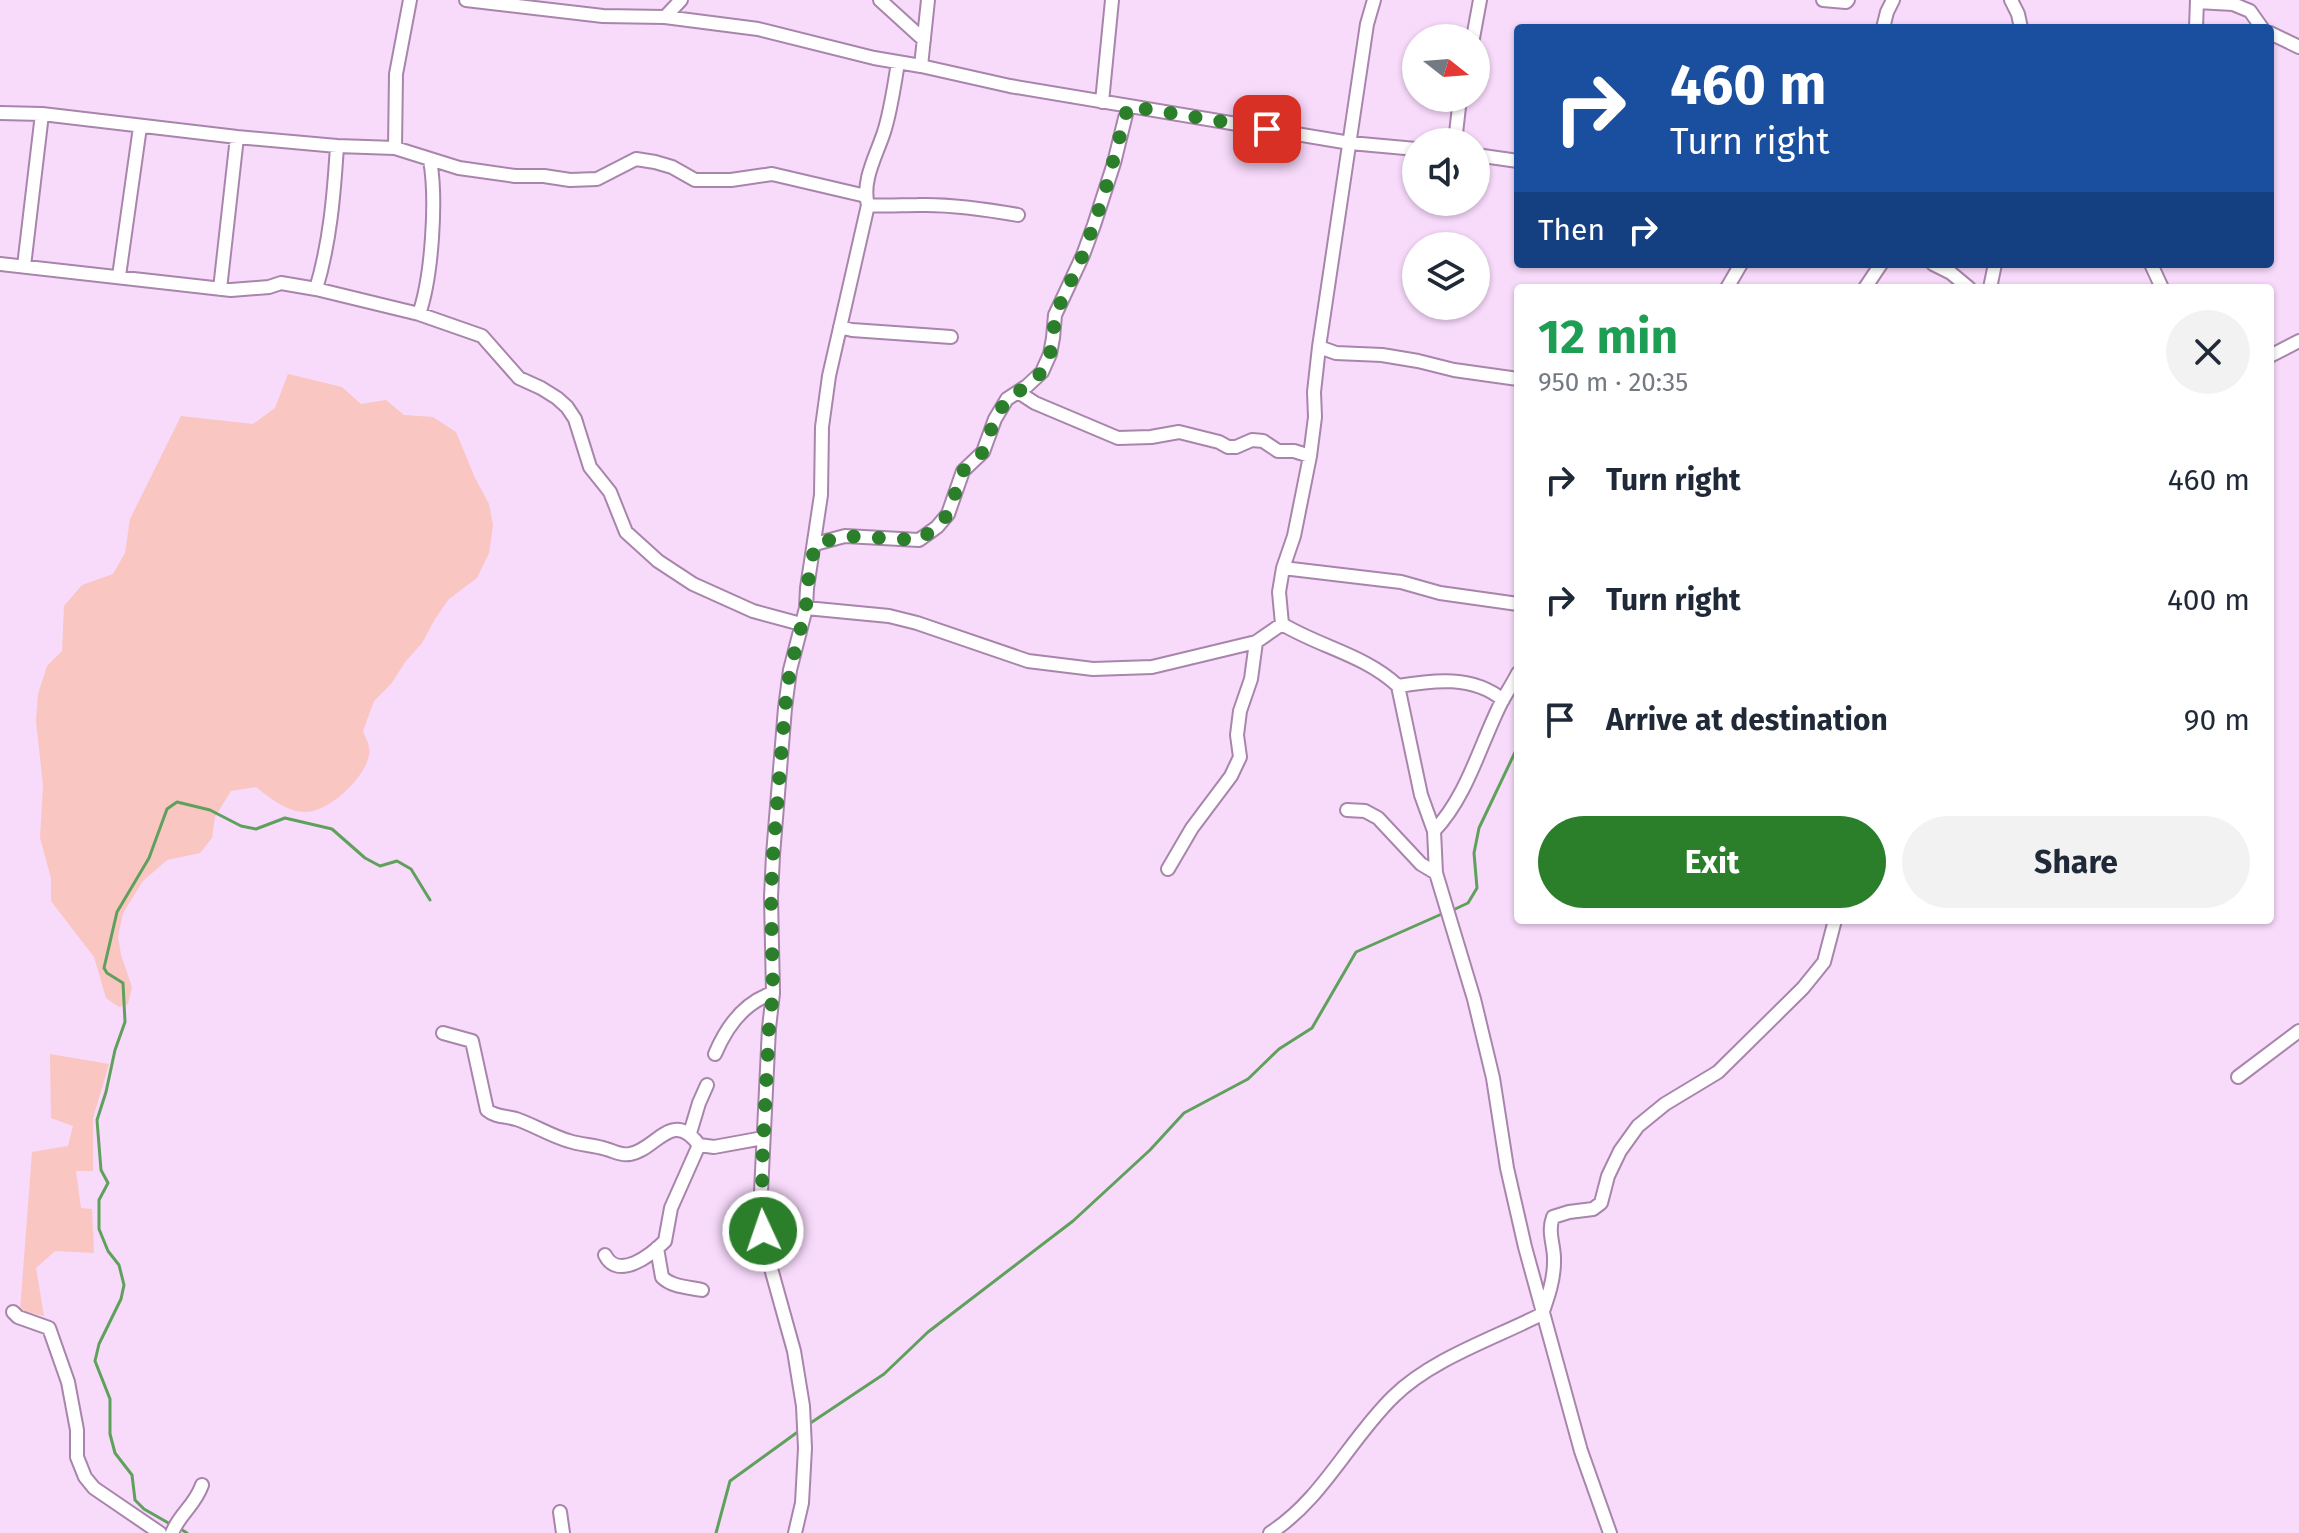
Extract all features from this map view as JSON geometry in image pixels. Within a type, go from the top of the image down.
[{"type":"street","points":[[395,148],[396,74],[410,0]]},
{"type":"street","points":[[466,0],[603,16],[665,17],[758,29],[1010,86],[1350,143],[1402,148]]},
{"type":"street","points":[[665,17],[666,0]]},
{"type":"street","points":[[665,17],[681,0]]},
{"type":"street","points":[[880,0],[924,40]]},
{"type":"street","points":[[921,66],[928,0]]},
{"type":"street","points":[[1102,102],[1112,0]]},
{"type":"street","points":[[1282,624],[1279,592],[1310,456],[1319,347],[1367,24],[1374,0]]},
{"type":"street","points":[[1476,24],[1480,0]]},
{"type":"street","points":[[1823,0],[1848,0]]},
{"type":"street","points":[[1884,24],[1893,0]]},
{"type":"street","points":[[2011,0],[2020,24]]},
{"type":"street","points":[[2196,24],[2197,1],[2233,4],[2250,11],[2259,24]]},
{"type":"street","points":[[2274,35],[2299,47]]},
{"type":"street","points":[[795,1533],[802,1503],[805,1448],[803,1406],[794,1351],[763,1231],[761,1192],[773,993],[773,855],[790,670],[806,608],[821,495],[822,427],[829,376],[871,170],[884,131],[898,63]]},
{"type":"street","points":[[815,544],[845,536],[919,540],[948,514],[963,471],[983,452],[995,419],[1007,399],[1042,372],[1050,354],[1055,315],[1083,255],[1104,195],[1128,106]]},
{"type":"street","points":[[0,113],[42,114],[337,146],[395,148],[459,168],[570,180],[597,179],[636,159],[672,167],[695,180],[731,180],[772,174],[893,207],[974,208],[1018,215]]},
{"type":"street","points":[[24,266],[42,114]]},
{"type":"street","points":[[119,276],[140,127]]},
{"type":"street","points":[[220,289],[237,137]]},
{"type":"street","points":[[316,289],[334,196],[337,146]]},
{"type":"street","points":[[1490,157],[1514,160]]},
{"type":"street","points":[[419,314],[428,281],[432,212],[430,160]]},
{"type":"street","points":[[0,264],[231,290],[281,283],[419,314],[482,336],[519,378],[541,388],[567,407],[575,419],[590,467],[610,492],[626,532],[658,561],[693,584],[753,611],[801,624]]},
{"type":"street","points":[[1941,268],[1964,284]]},
{"type":"street","points":[[840,327],[951,337]]},
{"type":"street","points":[[2274,354],[2299,341]]},
{"type":"street","points":[[1319,347],[1336,353],[1382,355],[1514,378]]},
{"type":"street","points":[[1018,392],[1035,403],[1118,438],[1179,432],[1228,447],[1252,440],[1263,441],[1278,451],[1294,451],[1310,456]]},
{"type":"street","points":[[1283,568],[1401,582],[1440,593],[1514,603]]},
{"type":"street","points":[[806,608],[889,616],[1028,661],[1093,669],[1152,667],[1256,642],[1282,624]]},
{"type":"street","points":[[1282,624],[1298,634],[1367,663],[1398,686],[1421,795],[1434,831],[1436,873],[1474,999],[1493,1078],[1507,1168],[1542,1314],[1581,1451],[1610,1533]]},
{"type":"street","points":[[1168,869],[1192,828],[1231,776],[1240,757],[1237,735],[1240,711],[1251,679],[1256,642]]},
{"type":"street","points":[[1398,686],[1430,680],[1458,682],[1480,685],[1503,700]]},
{"type":"street","points":[[1434,831],[1457,800],[1514,680]]},
{"type":"street","points":[[1347,810],[1365,811],[1378,818],[1421,864],[1436,873]]},
{"type":"street","points":[[1270,1533],[1289,1521],[1307,1503],[1364,1427],[1395,1394],[1471,1347],[1542,1314],[1554,1261],[1549,1228],[1553,1217],[1593,1209],[1601,1203],[1608,1176],[1620,1151],[1638,1126],[1665,1104],[1718,1072],[1803,988],[1824,962],[1834,924]]},
{"type":"street","points":[[715,1054],[725,1031],[735,1019],[758,998],[773,993]]},
{"type":"street","points":[[2238,1077],[2299,1031]]},
{"type":"street","points":[[443,1033],[472,1041],[487,1110],[492,1114],[515,1118],[568,1141],[619,1154],[632,1154],[666,1132],[690,1133],[699,1145],[714,1147],[763,1138]]},
{"type":"street","points":[[690,1133],[707,1085]]},
{"type":"street","points":[[605,1255],[609,1263],[627,1267],[665,1241],[671,1208],[699,1145]]},
{"type":"street","points":[[657,1248],[665,1280],[702,1290]]},
{"type":"street","points":[[13,1312],[18,1317],[49,1328],[68,1382],[77,1430],[77,1457],[85,1477],[94,1488],[160,1533]]},
{"type":"street","points":[[172,1533],[182,1514],[193,1505],[202,1485]]},
{"type":"street","points":[[560,1512],[563,1533]]},
{"type":"shaded area","points":[[288,374],[342,387],[361,404],[386,400],[404,415],[433,417],[456,432],[489,504],[493,525],[489,553],[477,578],[449,599],[422,643],[374,701],[363,731],[369,755],[361,773],[345,792],[325,806],[306,812],[286,807],[256,787],[231,791],[215,817],[212,838],[200,853],[167,860],[143,881],[123,913],[118,937],[132,987],[128,1004],[119,1007],[106,998],[94,957],[51,901],[51,878],[40,838],[43,785],[36,721],[38,694],[47,666],[62,651],[64,606],[82,585],[113,574],[125,553],[130,519],[181,416],[253,424],[275,408]]},
{"type":"shaded area","points":[[50,1054],[109,1064],[93,1118],[93,1171],[76,1171],[81,1208],[92,1209],[94,1253],[55,1251],[36,1268],[44,1316],[20,1311],[32,1152],[68,1146],[73,1126],[51,1118]]},
{"type":"waterway","points":[[1453,910],[1468,903],[1477,888],[1474,853],[1479,828],[1514,754]]},
{"type":"waterway","points":[[172,1525],[144,1509],[135,1500],[132,1475],[115,1453],[110,1434],[110,1399],[95,1361],[124,1285],[119,1265],[108,1251],[99,1229],[99,1200],[108,1183],[101,1170],[97,1120],[125,1022],[123,983],[104,968],[117,912],[149,858],[167,809],[177,802],[210,810],[241,826],[256,829],[285,818],[332,829],[365,858],[380,866],[397,861],[411,869],[430,900]]},
{"type":"waterway","points":[[809,1424],[884,1374],[928,1332],[1073,1221],[1150,1150],[1184,1113],[1248,1079],[1279,1049],[1312,1028],[1356,952],[1444,913]]},
{"type":"waterway","points":[[716,1533],[730,1481],[799,1431]]},
{"type":"waterway","points":[[179,1528],[187,1533]]},
{"type":"route","points":[[763,1231],[762,1168],[773,993],[773,855],[790,670],[806,608],[815,544],[845,536],[919,540],[948,514],[963,471],[983,452],[995,419],[1007,399],[1042,372],[1050,354],[1055,315],[1083,255],[1104,195],[1128,106],[1267,129]]}]
